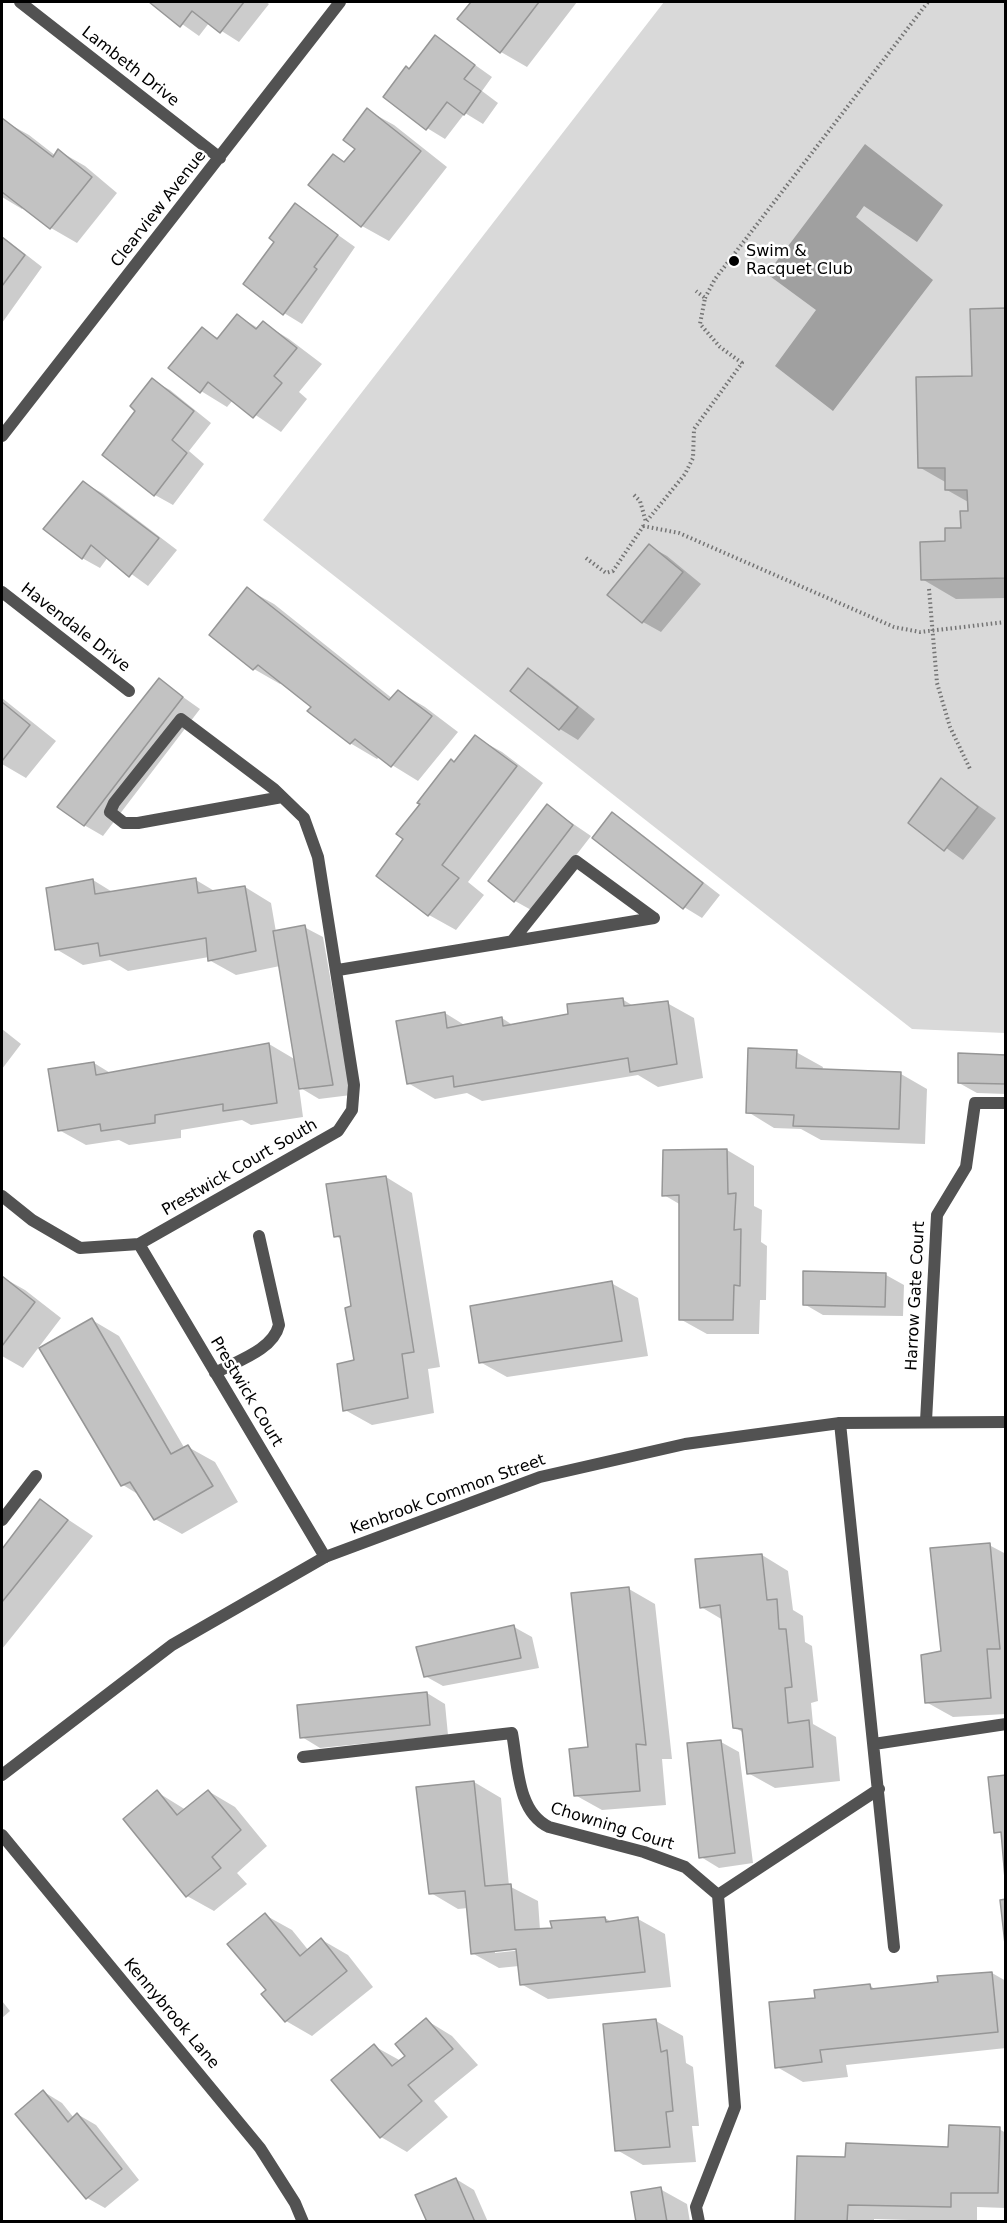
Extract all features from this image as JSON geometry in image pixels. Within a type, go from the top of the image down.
[{"type":"street","name":"Lambeth Drive","points":[[20,2],[220,158]]},
{"type":"street","name":"Clearview Avenue","points":[[2,436],[340,2]]},
{"type":"street","name":"Havendale Drive","points":[[2,592],[129,691]]},
{"type":"street","name":"Prestwick Court South","points":[[139,1244],[338,1131],[352,1110],[354,1085],[338,970],[318,857],[304,818],[282,797],[181,719],[114,803],[110,812],[124,823],[138,823],[282,797]]},
{"type":"street","points":[[338,970],[654,918],[576,861],[513,940]]},
{"type":"street","name":"Harrow Gate Court","points":[[926,1421],[937,1215],[966,1167],[975,1103],[1005,1103]]},
{"type":"street","points":[[2,1196],[32,1220],[80,1248],[139,1244]]},
{"type":"street","points":[[215,1373],[269,1344],[276,1335],[279,1325],[258,1236]]},
{"type":"street","name":"Prestwick Court","points":[[139,1244],[325,1557]]},
{"type":"street","name":"Kenbrook Common Street","points":[[2,1774],[172,1645],[325,1557],[540,1477],[685,1444],[840,1424],[926,1421],[1005,1422]]},
{"type":"street","points":[[840,1424],[894,1947]]},
{"type":"street","points":[[2,1520],[36,1476]]},
{"type":"street","points":[[874,1744],[1005,1724]]},
{"type":"street","name":"Chowning Court","points":[[303,1757],[512,1733],[528,1811],[537,1821],[644,1852],[685,1867],[718,1895]]},
{"type":"street","points":[[699,2222],[696,2207],[735,2107],[718,1895],[879,1788]]},
{"type":"street","name":"Kennybrook Lane","points":[[2,1835],[260,2148],[295,2203],[303,2222]]},
{"type":"path","points":[[586,558],[606,573],[614,572],[644,524],[685,474],[693,458],[694,429],[742,363],[720,347],[700,324],[705,298],[715,279],[928,2]]},
{"type":"path","points":[[696,291],[705,298]]},
{"type":"path","points":[[634,495],[640,501],[644,524]]},
{"type":"path","points":[[644,524],[679,533],[894,627],[932,632],[1005,621]]},
{"type":"path","points":[[929,589],[937,683],[950,727],[971,771]]},
{"type":"shaded area","name":"Swim & Racquet Club","points":[[664,2],[1005,2],[1005,1033],[912,1029],[263,520]]},
{"type":"shaded area","points":[[865,144],[943,205],[917,242],[864,206],[856,217],[933,280],[833,411],[775,366],[816,310],[767,274]]},
{"type":"building","points":[[149,2],[244,2],[220,33],[192,11],[180,27]]},
{"type":"building","points":[[471,2],[539,2],[500,53],[457,19]]},
{"type":"building","points":[[435,35],[475,65],[464,79],[481,91],[464,115],[447,102],[426,130],[383,97],[406,66],[409,69]]},
{"type":"building","points":[[367,108],[421,151],[361,227],[308,185],[333,154],[344,162],[355,149],[343,140]]},
{"type":"building","points":[[2,118],[53,157],[58,149],[92,177],[50,229],[2,192]]},
{"type":"building","points":[[295,203],[338,235],[314,267],[317,269],[283,315],[243,284],[274,242],[269,238]]},
{"type":"building","points":[[2,237],[25,255],[2,286]]},
{"type":"building","points":[[1006,308],[1006,578],[921,580],[920,542],[945,541],[945,528],[961,528],[960,511],[968,511],[967,490],[945,490],[945,468],[918,468],[916,377],[972,376],[970,309]]},
{"type":"building","points":[[237,314],[256,329],[263,321],[297,348],[274,376],[282,383],[253,418],[208,382],[200,393],[168,368],[202,327],[217,339]]},
{"type":"building","points":[[152,378],[194,411],[172,440],[187,453],[154,496],[102,455],[135,411],[130,406]]},
{"type":"building","points":[[83,481],[159,538],[129,577],[91,545],[82,559],[43,529]]},
{"type":"building","points":[[649,544],[683,572],[642,623],[607,595]]},
{"type":"building","points":[[247,587],[389,700],[398,690],[432,716],[391,767],[355,739],[350,744],[307,711],[311,707],[258,665],[253,670],[209,635]]},
{"type":"building","points":[[528,668],[578,707],[559,730],[510,691]]},
{"type":"building","points":[[159,678],[183,697],[84,826],[57,807]]},
{"type":"building","points":[[2,702],[30,725],[2,761]]},
{"type":"building","points":[[475,735],[517,766],[442,865],[459,878],[428,916],[376,876],[403,839],[396,834],[420,804],[417,803],[451,759],[454,762]]},
{"type":"building","points":[[941,778],[978,807],[944,851],[908,823]]},
{"type":"building","points":[[547,804],[573,825],[514,902],[488,881]]},
{"type":"building","points":[[612,812],[703,883],[683,909],[592,838]]},
{"type":"building","points":[[196,878],[198,893],[245,886],[256,951],[208,961],[206,938],[100,956],[98,943],[55,950],[46,888],[93,879],[95,894]]},
{"type":"building","points":[[305,925],[333,1085],[299,1089],[273,931]]},
{"type":"building","points":[[623,998],[624,1006],[668,1001],[677,1064],[630,1072],[628,1058],[454,1087],[453,1076],[407,1084],[396,1021],[445,1012],[447,1028],[502,1017],[503,1026],[568,1014],[567,1004]]},
{"type":"building","points":[[269,1043],[277,1103],[223,1111],[223,1104],[155,1115],[155,1123],[101,1131],[100,1124],[58,1131],[48,1069],[94,1062],[96,1075]]},
{"type":"building","points":[[748,1048],[797,1050],[796,1068],[901,1072],[899,1129],[793,1126],[794,1115],[746,1113]]},
{"type":"building","points":[[958,1053],[1006,1055],[1006,1084],[958,1083]]},
{"type":"building","points":[[727,1149],[728,1194],[736,1193],[734,1230],[741,1229],[740,1286],[734,1285],[733,1320],[679,1320],[679,1195],[662,1196],[663,1150]]},
{"type":"building","points":[[386,1176],[414,1352],[402,1354],[408,1398],[343,1411],[337,1364],[354,1360],[345,1308],[351,1306],[340,1236],[334,1237],[326,1184]]},
{"type":"building","points":[[803,1271],[886,1273],[885,1307],[803,1305]]},
{"type":"building","points":[[2,1276],[35,1302],[2,1346]]},
{"type":"building","points":[[612,1281],[622,1341],[479,1363],[470,1306]]},
{"type":"building","points":[[92,1318],[171,1454],[188,1445],[213,1486],[154,1520],[130,1482],[121,1486],[39,1348]]},
{"type":"building","points":[[40,1499],[68,1520],[2,1602],[2,1549]]},
{"type":"building","points":[[990,1543],[1000,1649],[987,1649],[991,1698],[925,1703],[921,1655],[941,1651],[930,1548]]},
{"type":"building","points":[[762,1554],[767,1600],[777,1599],[779,1629],[786,1629],[792,1687],[785,1688],[788,1723],[809,1720],[813,1767],[747,1774],[742,1729],[733,1728],[720,1605],[700,1608],[695,1559]]},
{"type":"building","points":[[629,1587],[646,1745],[636,1744],[640,1791],[574,1796],[569,1749],[588,1747],[571,1593]]},
{"type":"building","points":[[514,1625],[521,1658],[424,1677],[416,1647]]},
{"type":"building","points":[[427,1692],[430,1725],[300,1738],[297,1705]]},
{"type":"building","points":[[721,1740],[735,1853],[699,1858],[687,1743]]},
{"type":"building","points":[[1006,1775],[1006,1890],[1001,1832],[994,1833],[988,1777]]},
{"type":"building","points":[[474,1781],[485,1886],[511,1884],[515,1930],[552,1928],[550,1921],[605,1917],[606,1922],[638,1917],[645,1972],[520,1985],[516,1949],[471,1954],[465,1891],[429,1894],[416,1787]]},
{"type":"building","points":[[157,1790],[177,1815],[208,1790],[241,1830],[212,1857],[221,1868],[186,1897],[123,1819]]},
{"type":"building","points":[[1006,1899],[1006,1953],[1000,1900]]},
{"type":"building","points":[[265,1913],[300,1956],[321,1938],[347,1971],[285,2022],[261,1994],[266,1990],[227,1944]]},
{"type":"building","points":[[992,1972],[998,2032],[820,2050],[822,2062],[775,2068],[769,2002],[815,1998],[814,1990],[870,1984],[871,1989],[938,1982],[937,1976]]},
{"type":"building","points":[[426,2018],[453,2049],[408,2085],[422,2101],[380,2138],[331,2080],[374,2044],[392,2066],[405,2056],[395,2044]]},
{"type":"building","points":[[656,2019],[661,2052],[667,2050],[673,2111],[666,2112],[670,2147],[615,2151],[603,2024]]},
{"type":"building","points":[[43,2090],[68,2122],[77,2113],[122,2169],[86,2199],[15,2114]]},
{"type":"building","points":[[949,2125],[1000,2127],[998,2193],[951,2193],[951,2207],[848,2205],[847,2222],[795,2222],[797,2156],[845,2157],[846,2143],[948,2147]]},
{"type":"building","points":[[456,2178],[475,2222],[427,2222],[415,2195]]},
{"type":"building","points":[[661,2187],[667,2222],[636,2222],[631,2192]]},
{"type":"place","name":"Swim & Racquet Club","points":[[734,261]]}]
